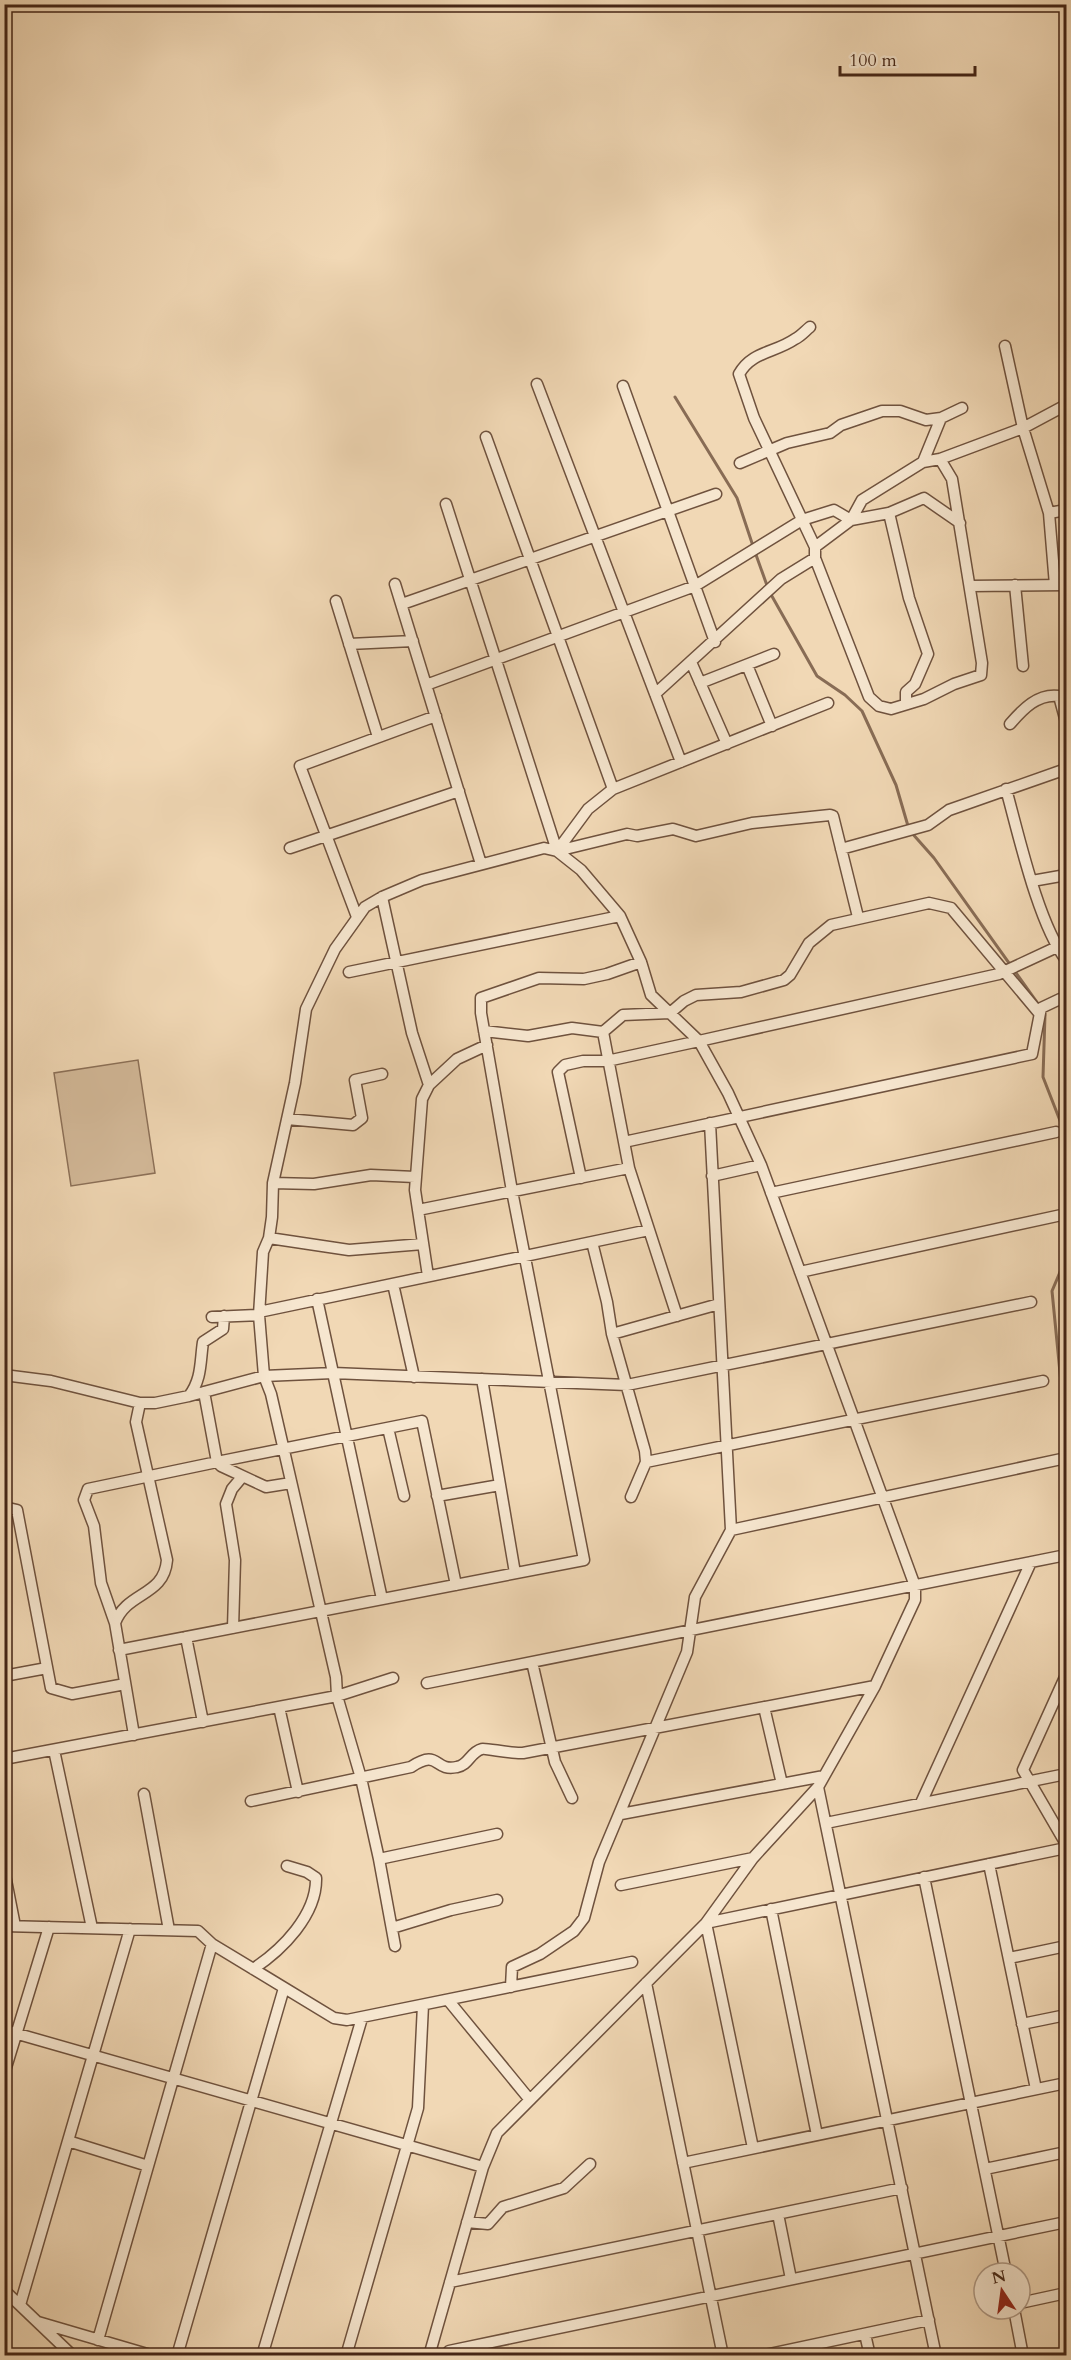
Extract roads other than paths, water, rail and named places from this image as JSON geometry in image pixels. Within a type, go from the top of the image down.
[{"type":"street","points":[[810,327],[794,340],[756,355],[745,364],[739,374],[754,418],[802,520],[869,697],[879,706],[891,709],[906,702],[924,699],[954,684],[981,675],[982,663],[952,479],[940,459]]},
{"type":"street","points":[[970,586],[1061,585],[1049,513],[1023,428],[1005,346]]},
{"type":"street","points":[[537,384],[681,762]]},
{"type":"street","points":[[623,386],[715,642]]},
{"type":"street","points":[[655,694],[715,642],[781,579],[815,553],[851,520],[862,500],[923,462],[940,459],[1023,428],[1066,405]]},
{"type":"street","points":[[740,463],[787,443],[830,433],[858,418],[882,411],[900,411],[926,420],[941,418],[962,408]]},
{"type":"street","points":[[923,462],[941,418]]},
{"type":"street","points":[[486,437],[560,636],[613,789]]},
{"type":"street","points":[[402,604],[716,494]]},
{"type":"street","points":[[426,685],[695,585],[802,520],[834,510],[851,520],[889,513],[924,498],[960,523]]},
{"type":"street","points":[[446,504],[557,851]]},
{"type":"street","points":[[1049,513],[1066,510]]},
{"type":"street","points":[[889,513],[909,598],[928,654],[915,684],[906,692],[906,702]]},
{"type":"street","points":[[395,584],[481,864]]},
{"type":"street","points":[[1015,585],[1023,666]]},
{"type":"street","points":[[336,601],[378,737]]},
{"type":"street","points":[[349,644],[413,641]]},
{"type":"street","points":[[700,683],[774,654]]},
{"type":"street","points":[[691,662],[727,744]]},
{"type":"street","points":[[747,665],[772,726]]},
{"type":"street","points":[[1010,723],[1029,704],[1052,695],[1059,696],[1066,722]]},
{"type":"street","points":[[557,851],[588,809],[613,789],[828,703]]},
{"type":"street","points":[[357,916],[300,765],[436,716]]},
{"type":"street","points":[[841,849],[928,825],[949,810],[1066,768]]},
{"type":"street","points":[[1006,789],[1032,881],[1062,946],[1066,960]]},
{"type":"street","points":[[290,848],[459,791]]},
{"type":"street","points":[[557,851],[627,834],[638,836],[673,829],[696,836],[752,823],[823,814],[833,816],[858,917]]},
{"type":"street","points":[[395,1946],[361,1778],[337,1696],[336,1677],[321,1611],[264,1376],[259,1313],[263,1252],[269,1238],[273,1183],[287,1119],[306,1009],[335,949],[357,916],[365,907],[382,897],[422,880],[544,848],[557,851],[581,870],[620,916],[641,962],[651,995],[699,1041],[739,1117],[761,1165],[915,1586],[915,1600],[875,1686],[818,1787],[753,1858],[706,1923],[497,2133],[483,2167],[431,2351],[449,2351],[1066,2222]]},
{"type":"street","points":[[1032,881],[1066,875]]},
{"type":"street","points":[[382,897],[412,1033],[429,1085]]},
{"type":"street","points":[[484,1031],[528,1036],[572,1028],[603,1032],[623,1015],[670,1013],[684,1001],[696,995],[741,992],[784,980],[790,975],[809,943],[831,925],[858,917],[930,903],[951,908],[1039,1014]]},
{"type":"street","points":[[349,972],[620,916]]},
{"type":"street","points":[[581,1178],[558,1072],[565,1065],[583,1061],[607,1061],[1003,972],[1062,946]]},
{"type":"street","points":[[119,1650],[584,1560],[551,1381],[512,1191],[484,1031],[481,998],[539,978],[584,979],[641,962]]},
{"type":"street","points":[[624,1142],[1032,1054],[1041,1008],[1066,999]]},
{"type":"street","points":[[603,1032],[629,1168],[677,1316]]},
{"type":"street","points":[[428,1276],[415,1177],[422,1099],[429,1085],[458,1059],[487,1045]]},
{"type":"street","points":[[287,1119],[353,1125],[362,1118],[355,1080],[382,1074]]},
{"type":"street","points":[[511,1987],[512,1967],[540,1953],[574,1931],[584,1918],[599,1862],[687,1652],[694,1597],[731,1530],[710,1123]]},
{"type":"street","points":[[771,1193],[1056,1132]]},
{"type":"street","points":[[712,1176],[761,1165]]},
{"type":"street","points":[[418,1210],[629,1168]]},
{"type":"street","points":[[273,1183],[314,1184],[371,1175],[415,1177]]},
{"type":"street","points":[[800,1272],[1066,1214]]},
{"type":"street","points":[[189,1396],[196,1387],[200,1372],[202,1342],[223,1329],[218,1317],[259,1313],[316,1299],[649,1230]]},
{"type":"street","points":[[269,1238],[349,1250],[423,1244]]},
{"type":"street","points":[[592,1242],[612,1335],[646,1462],[631,1497]]},
{"type":"street","points":[[393,1284],[414,1377]]},
{"type":"street","points":[[316,1299],[382,1599]]},
{"type":"street","points":[[4,1375],[51,1381],[140,1403],[189,1396],[264,1376],[333,1373],[627,1385],[1031,1302]]},
{"type":"street","points":[[612,1335],[719,1304]]},
{"type":"street","points":[[482,1379],[515,1573]]},
{"type":"street","points":[[646,1462],[1043,1382]]},
{"type":"street","points":[[204,1392],[217,1461],[242,1477],[267,1487],[291,1483]]},
{"type":"street","points":[[115,1623],[120,1611],[127,1603],[157,1586],[166,1573],[167,1560],[150,1476],[136,1422],[140,1403]]},
{"type":"street","points":[[134,1735],[115,1623],[101,1583],[94,1526],[86,1510],[84,1495],[88,1489],[422,1420],[456,1585]]},
{"type":"street","points":[[388,1428],[404,1496]]},
{"type":"street","points":[[731,1530],[1066,1458]]},
{"type":"street","points":[[233,1628],[236,1560],[226,1504],[232,1489],[242,1477]]},
{"type":"street","points":[[437,1496],[500,1485]]},
{"type":"street","points":[[4,1507],[17,1510],[51,1688],[72,1694],[125,1684]]},
{"type":"street","points":[[427,1683],[1066,1555]]},
{"type":"street","points":[[921,1803],[1031,1562]]},
{"type":"street","points":[[186,1637],[203,1722]]},
{"type":"street","points":[[532,1662],[551,1746],[572,1798]]},
{"type":"street","points":[[4,1676],[47,1668]]},
{"type":"street","points":[[706,1923],[1066,1846],[1023,1770],[1066,1675]]},
{"type":"street","points":[[4,1759],[337,1696],[393,1678]]},
{"type":"street","points":[[251,1801],[411,1767],[423,1759],[432,1758],[450,1768],[459,1767],[467,1762],[473,1753],[486,1748],[508,1754],[875,1686]]},
{"type":"street","points":[[279,1707],[297,1792]]},
{"type":"street","points":[[764,1707],[782,1784]]},
{"type":"street","points":[[54,1750],[92,1928]]},
{"type":"street","points":[[826,1823],[1066,1774]]},
{"type":"street","points":[[621,1814],[824,1776]]},
{"type":"street","points":[[818,1787],[936,2355]]},
{"type":"street","points":[[144,1794],[169,1930]]},
{"type":"street","points":[[379,1858],[497,1834]]},
{"type":"street","points":[[621,1885],[753,1858]]},
{"type":"street","points":[[989,1864],[1036,2089]]},
{"type":"street","points":[[253,1969],[283,1944],[316,1894],[316,1878],[307,1872],[287,1866]]},
{"type":"street","points":[[4,1870],[10,1926],[198,1931],[212,1944],[333,2018],[362,2018],[632,1962]]},
{"type":"street","points":[[924,1877],[1004,2261]]},
{"type":"street","points":[[392,1928],[451,1910],[497,1900]]},
{"type":"street","points":[[771,1909],[817,2135]]},
{"type":"street","points":[[706,1923],[753,2148]]},
{"type":"street","points":[[4,2074],[49,1927]]},
{"type":"street","points":[[67,2353],[38,2322],[10,2299],[68,2141],[130,1929]]},
{"type":"street","points":[[98,2340],[212,1944]]},
{"type":"street","points":[[1009,1958],[1066,1946]]},
{"type":"street","points":[[646,1983],[723,2355]]},
{"type":"street","points":[[177,2355],[284,1988]]},
{"type":"street","points":[[448,2000],[530,2100]]},
{"type":"street","points":[[346,2355],[418,2108],[423,2005]]},
{"type":"street","points":[[1022,2024],[1066,2015]]},
{"type":"street","points":[[262,2355],[362,2018]]},
{"type":"street","points":[[4,2030],[483,2167]]},
{"type":"street","points":[[683,2163],[1066,2083]]},
{"type":"street","points":[[68,2141],[148,2166]]},
{"type":"street","points":[[985,2169],[1066,2152]]},
{"type":"street","points":[[467,2222],[488,2224],[503,2207],[564,2188],[590,2164]]},
{"type":"street","points":[[450,2282],[902,2188]]},
{"type":"street","points":[[778,2214],[792,2280]]},
{"type":"street","points":[[1032,2300],[1066,2293]]},
{"type":"street","points":[[760,2355],[807,2351],[865,2334],[929,2320]]},
{"type":"street","points":[[1016,2321],[1023,2355]]},
{"type":"street","points":[[38,2322],[154,2355]]},
{"type":"street","points":[[865,2334],[870,2355]]},
{"type":"street","points":[[449,2351],[466,2355]]},
{"type":"waterway","points":[[675,397],[737,498],[753,546]]},
{"type":"waterway","points":[[755,552],[769,591],[817,676],[845,695],[862,711],[896,785],[908,826]]},
{"type":"waterway","points":[[911,832],[934,858],[1039,1005]]},
{"type":"waterway","points":[[1045,1015],[1043,1077],[1066,1136]]},
{"type":"waterway","points":[[1066,1258],[1052,1291],[1062,1393],[1066,1401]]}]
